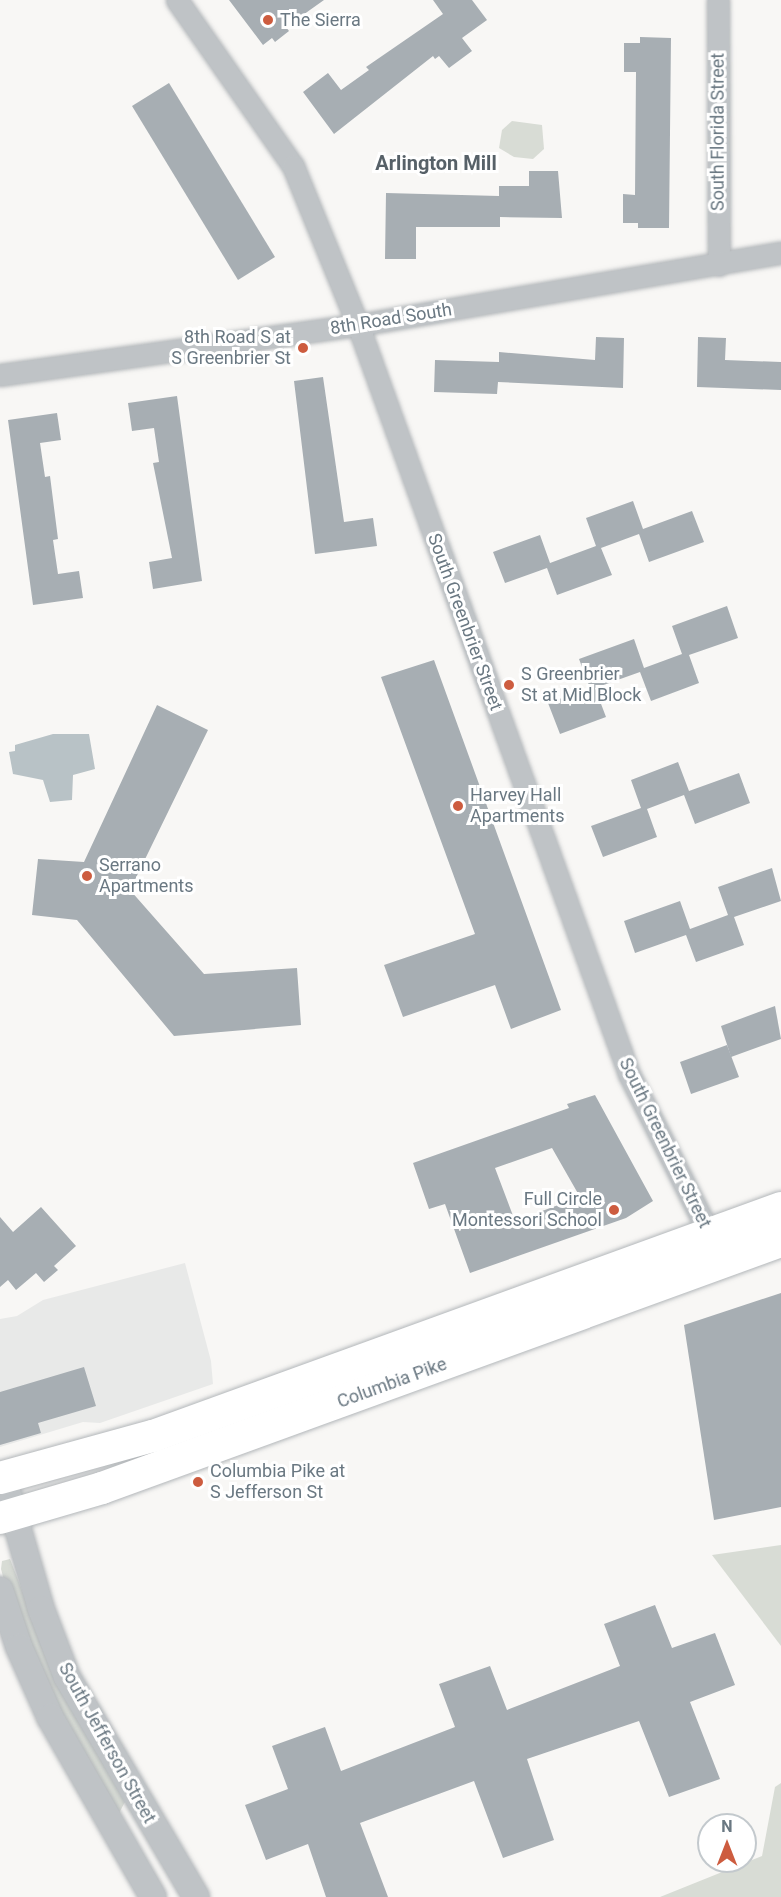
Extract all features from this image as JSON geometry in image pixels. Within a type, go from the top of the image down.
[{"type":"main road","name":"Columbia Pike","points":[[2,1478],[153,1436],[781,1208]]},
{"type":"main road","name":"Columbia Pike","points":[[7,1517],[102,1488],[781,1241]]},
{"type":"street","name":"South Greenbrier Street","points":[[177,0],[293,166],[358,324],[629,1074],[723,1262]]},
{"type":"street","name":"South Florida Street","points":[[718,0],[718,265]]},
{"type":"street","name":"8th Road South","points":[[0,375],[358,324],[781,253]]},
{"type":"street","name":"South Jefferson Street","points":[[2,1478],[7,1517],[67,1677],[196,1897]]},
{"type":"street","name":"South Jefferson Street","points":[[0,1590],[19,1647],[50,1717],[153,1897]]},
{"type":"shaded area","points":[[512,121],[542,125],[544,149],[533,159],[514,157],[499,148],[502,130]]},
{"type":"shaded area","points":[[53,734],[89,734],[95,769],[73,775],[72,800],[50,802],[43,780],[13,774],[9,752],[15,751],[15,745]]},
{"type":"shaded area","points":[[185,1263],[211,1361],[213,1384],[100,1423],[83,1422],[0,1447],[0,1319],[17,1316],[43,1300]]},
{"type":"shaded area","points":[[781,1545],[781,1646],[712,1555]]},
{"type":"shaded area","points":[[10,1559],[58,1684],[125,1802],[119,1813],[111,1809],[15,1621],[1,1569],[2,1561]]},
{"type":"shaded area","points":[[781,1783],[781,1897],[660,1897],[720,1873],[757,1873],[757,1858],[762,1856],[775,1787]]},
{"type":"building","name":"The Sierra","points":[[229,0],[324,0],[286,27],[289,31],[275,42],[272,38],[263,45]]},
{"type":"building","points":[[433,0],[472,0],[487,20],[462,38],[472,51],[449,68],[439,56],[435,59],[433,56],[334,134],[303,92],[328,73],[341,90],[369,70],[366,67],[443,14]]},
{"type":"building","points":[[640,37],[671,38],[669,228],[638,228],[638,223],[623,223],[623,194],[635,195],[636,72],[624,72],[624,43],[640,43]]},
{"type":"building","points":[[169,83],[275,257],[238,280],[132,106]]},
{"type":"building","points":[[529,171],[558,171],[562,218],[500,217],[500,227],[416,227],[416,259],[385,259],[386,193],[499,196],[499,186],[529,186]]},
{"type":"building","points":[[596,337],[624,338],[623,388],[498,382],[497,394],[434,392],[435,360],[499,362],[499,352],[595,360]]},
{"type":"building","points":[[698,337],[726,338],[725,360],[781,362],[781,390],[697,387]]},
{"type":"building","points":[[323,377],[344,522],[373,518],[377,546],[315,554],[294,381]]},
{"type":"building","points":[[177,396],[202,581],[153,589],[149,562],[172,558],[153,463],[159,462],[154,428],[132,431],[128,403]]},
{"type":"building","points":[[57,413],[61,440],[40,443],[45,477],[50,476],[58,539],[53,540],[58,574],[79,571],[83,598],[33,605],[8,420]]},
{"type":"building","points":[[633,501],[643,529],[692,511],[704,542],[649,562],[639,534],[601,548],[612,575],[557,595],[547,568],[505,583],[493,552],[540,535],[550,563],[596,546],[586,518]]},
{"type":"building","points":[[727,606],[738,638],[689,655],[699,683],[651,701],[640,672],[595,688],[606,717],[560,734],[548,703],[590,688],[579,659],[634,639],[644,668],[682,654],[672,626]]},
{"type":"building","name":"Harvey Hall Apartments","points":[[434,660],[561,1010],[511,1029],[495,985],[403,1017],[384,965],[475,934],[381,677]]},
{"type":"building","name":"Serrano Apartments","points":[[157,705],[208,730],[130,890],[204,974],[297,968],[301,1025],[174,1036],[77,920],[32,915],[38,859],[84,862]]},
{"type":"building","points":[[678,762],[689,791],[739,773],[750,803],[695,824],[684,795],[647,809],[657,837],[603,857],[591,826],[641,808],[631,780]]},
{"type":"building","points":[[772,868],[781,901],[734,917],[744,945],[696,962],[686,935],[635,953],[624,921],[680,901],[690,929],[728,915],[718,887]]},
{"type":"building","points":[[775,1006],[781,1039],[731,1057],[721,1026]]},
{"type":"building","points":[[727,1045],[739,1077],[691,1094],[680,1062]]},
{"type":"building","points":[[595,1095],[653,1201],[626,1218],[470,1273],[445,1204],[429,1209],[413,1163],[569,1108],[567,1104]],"holes":[[[552,1148],[580,1197],[515,1221],[495,1168]]]},
{"type":"building","points":[[41,1207],[76,1246],[54,1266],[58,1270],[44,1282],[36,1273],[16,1290],[8,1280],[0,1287],[0,1217],[13,1232]]},
{"type":"building","points":[[781,1293],[781,1507],[714,1520],[684,1325]]},
{"type":"building","points":[[84,1367],[96,1406],[38,1423],[41,1433],[0,1445],[0,1392]]},
{"type":"building","points":[[655,1605],[672,1648],[715,1633],[735,1685],[690,1702],[720,1779],[669,1797],[639,1721],[527,1759],[554,1840],[503,1858],[474,1781],[360,1823],[388,1897],[326,1897],[308,1844],[266,1860],[245,1805],[288,1789],[272,1746],[325,1727],[341,1771],[455,1727],[439,1684],[490,1666],[507,1710],[620,1666],[604,1624]]},
{"type":"place","name":"The Sierra","points":[[268,20]]},
{"type":"place","name":"8th Road S at S Greenbrier St","points":[[303,348]]},
{"type":"place","name":"S Greenbrier St at Mid Block","points":[[509,685]]},
{"type":"place","name":"Harvey Hall Apartments","points":[[458,806]]},
{"type":"place","name":"Serrano Apartments","points":[[87,876]]},
{"type":"place","name":"Full Circle Montessori School","points":[[614,1210]]},
{"type":"place","name":"Columbia Pike at S Jefferson St","points":[[198,1482]]},
{"type":"district","name":"Arlington Mill","points":[[436,163]]}]
